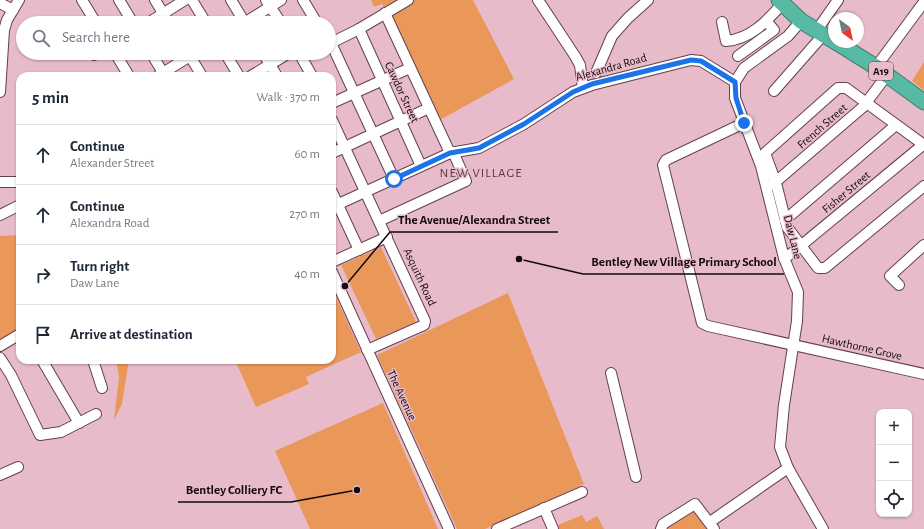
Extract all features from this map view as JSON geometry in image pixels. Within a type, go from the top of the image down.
[{"type":"highway","name":"A19","points":[[781,2],[801,20],[828,37]]},
{"type":"highway","name":"A19","points":[[845,48],[881,71],[924,102]]},
{"type":"street","points":[[0,92],[4,30],[12,10],[19,0]]},
{"type":"street","points":[[119,0],[129,16]]},
{"type":"street","points":[[155,0],[165,16]]},
{"type":"street","points":[[158,16],[185,0]]},
{"type":"street","points":[[192,0],[202,16]]},
{"type":"street","points":[[231,0],[240,16]]},
{"type":"street","points":[[252,16],[268,3],[281,0]]},
{"type":"street","points":[[303,0],[313,16]]},
{"type":"street","points":[[336,40],[359,29],[408,0]]},
{"type":"street","points":[[538,0],[575,56],[580,69],[583,88]]},
{"type":"street","points":[[596,73],[612,36],[628,18],[648,0]]},
{"type":"street","points":[[835,12],[838,0]]},
{"type":"street","points":[[86,1],[93,16]]},
{"type":"street","points":[[722,22],[726,41],[747,35],[767,22],[781,2]]},
{"type":"street","name":"French Street","points":[[766,188],[776,183],[866,104],[881,71],[924,2]]},
{"type":"street","points":[[0,3],[12,10]]},
{"type":"street","points":[[268,3],[276,16]]},
{"type":"street","points":[[379,221],[466,181],[429,108],[385,13]]},
{"type":"street","points":[[735,82],[744,68],[788,36],[801,20]]},
{"type":"street","points":[[738,56],[774,30],[767,22]]},
{"type":"street","name":"Cawdor Street","points":[[359,29],[421,166]]},
{"type":"street","points":[[774,91],[828,37]]},
{"type":"street","points":[[336,55],[394,179]]},
{"type":"street","points":[[119,60],[126,72]]},
{"type":"street","points":[[154,60],[160,72]]},
{"type":"street","points":[[166,72],[183,60]]},
{"type":"street","points":[[194,60],[200,72]]},
{"type":"street","points":[[229,60],[237,72]]},
{"type":"street","points":[[267,60],[275,72]]},
{"type":"street","points":[[257,72],[277,60]]},
{"type":"street","points":[[303,60],[310,72]]},
{"type":"street","name":"Alexandra Road","points":[[336,206],[421,166],[453,153],[479,148],[524,124],[573,92],[602,82],[691,60],[701,61],[735,82]]},
{"type":"street","points":[[336,101],[410,68]]},
{"type":"street","points":[[580,69],[585,69],[596,73],[602,82]]},
{"type":"street","name":"Daw Lane","points":[[735,82],[736,98],[766,188],[784,258],[798,292],[794,345],[784,405],[780,447],[788,468],[823,529]]},
{"type":"street","points":[[765,153],[838,88],[846,88],[924,145]]},
{"type":"street","points":[[336,151],[429,108]]},
{"type":"street","name":"Hawthorne Grove","points":[[744,123],[666,160],[663,165],[702,322],[708,326],[924,374]]},
{"type":"street","points":[[785,220],[896,125]]},
{"type":"street","name":"Asquith Road","points":[[336,129],[387,237],[425,323],[367,350]]},
{"type":"street","points":[[751,140],[765,153],[776,183],[787,227],[818,268],[825,268],[924,186]]},
{"type":"street","name":"Fisher Street","points":[[784,258],[801,246],[924,145]]},
{"type":"street","points":[[0,182],[16,182]]},
{"type":"street","points":[[0,215],[16,207]]},
{"type":"street","points":[[336,208],[359,250]]},
{"type":"street","points":[[336,260],[387,237]]},
{"type":"street","points":[[899,285],[890,276],[924,245]]},
{"type":"street","name":"The Avenue","points":[[336,281],[449,529]]},
{"type":"street","points":[[0,346],[16,336]]},
{"type":"street","points":[[0,358],[11,375],[38,434],[44,436],[53,435],[96,414]]},
{"type":"street","points":[[44,364],[79,423]]},
{"type":"street","points":[[94,364],[102,388]]},
{"type":"street","points":[[611,373],[636,477]]},
{"type":"street","points":[[0,475],[18,467]]},
{"type":"street","points":[[661,529],[663,524],[695,504],[712,526],[788,468]]},
{"type":"street","points":[[497,529],[517,525],[544,508],[582,492]]},
{"type":"street","points":[[544,508],[553,529]]},
{"type":"shaded area","points":[[371,0],[473,0],[514,79],[438,121],[382,4],[374,7]]},
{"type":"shaded area","points":[[924,62],[924,90],[912,81]]},
{"type":"shaded area","points":[[16,235],[16,338],[0,344],[0,236]]},
{"type":"shaded area","points":[[381,247],[416,322],[376,339],[341,265]]},
{"type":"shaded area","points":[[508,293],[584,484],[485,529],[457,529],[377,355]]},
{"type":"shaded area","points":[[336,297],[361,352],[336,363]]},
{"type":"shaded area","points":[[117,364],[128,364],[122,404],[114,420],[119,377]]},
{"type":"shaded area","points":[[237,364],[335,364],[306,377],[309,384],[256,407]]},
{"type":"shaded area","points":[[383,403],[438,529],[310,529],[275,451]]},
{"type":"shaded area","points":[[695,508],[711,529],[665,529],[665,527]]},
{"type":"shaded area","points":[[582,515],[586,522],[597,516],[604,529],[558,529],[558,525]]},
{"type":"place","name":"Bentley New Village Primary School","points":[[519,259]]},
{"type":"place","name":"The Avenue/Alexandra Street","points":[[345,286]]},
{"type":"place","name":"Bentley Colliery FC","points":[[357,490]]},
{"type":"district","name":"NEW VILLAGE","points":[[481,173]]},
{"type":"route","points":[[394,179],[450,153],[479,148],[524,124],[573,92],[592,84],[684,61],[701,61],[735,82],[736,98],[744,123]]}]
